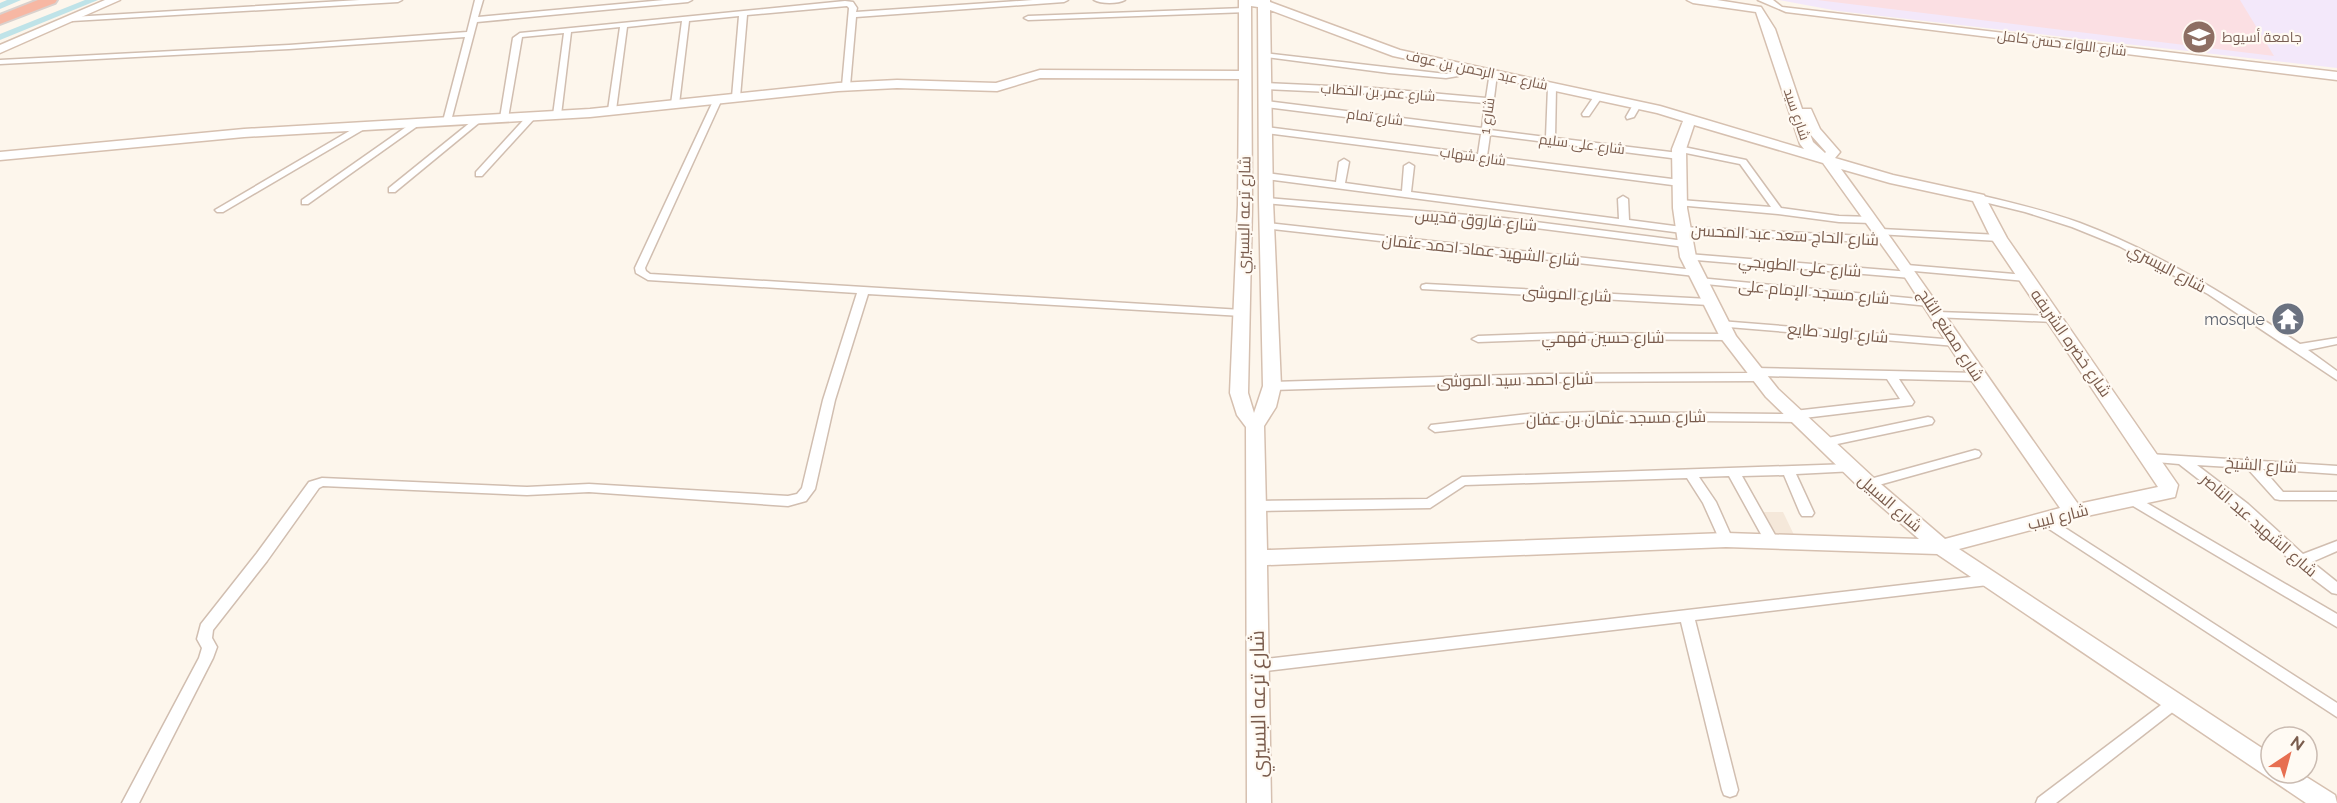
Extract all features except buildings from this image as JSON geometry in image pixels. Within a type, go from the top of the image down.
[{"type":"highway","points":[[0,15],[38,0]]},
{"type":"highway","points":[[0,20],[51,0]]},
{"type":"street","points":[[0,49],[114,0]]},
{"type":"street","points":[[72,19],[398,0]]},
{"type":"street","points":[[447,121],[479,0],[489,0]]},
{"type":"street","points":[[474,20],[657,1],[688,0]]},
{"type":"street","points":[[852,15],[1064,0]]},
{"type":"street","points":[[1098,0],[1121,0]]},
{"type":"street","name":"شارع اللواء حسن كامل","points":[[1693,0],[1759,6],[1783,12],[2172,59],[2337,76]]},
{"type":"street","points":[[650,22],[657,1]]},
{"type":"street","name":"شارع عبد الرحمن بن عوف","points":[[1245,4],[1264,2],[1385,50],[1637,105],[1830,155]]},
{"type":"street","name":"شارع ترعه البسيري","points":[[1259,803],[1255,426],[1267,407],[1272,386],[1266,201],[1264,2]]},
{"type":"street","points":[[504,118],[517,38],[527,33],[845,3],[853,6],[846,86]]},
{"type":"street","points":[[1028,18],[1245,4]]},
{"type":"street","name":"شارع ترعه البسيري","points":[[1245,4],[1239,393],[1246,415],[1255,426]]},
{"type":"street","name":"شارع سيد","points":[[1759,6],[1805,140],[1812,150],[1830,155]]},
{"type":"street","name":"شارع سيد","points":[[1783,12],[1780,34],[1809,122],[1830,155]]},
{"type":"street","points":[[736,97],[743,13]]},
{"type":"street","points":[[675,104],[686,18]]},
{"type":"street","points":[[612,110],[624,24]]},
{"type":"street","points":[[557,115],[568,29]]},
{"type":"street","points":[[0,62],[289,47],[470,34]]},
{"type":"street","points":[[1266,56],[1446,76],[1455,74],[1460,67]]},
{"type":"street","name":"شارع اللواء حسن كامل","points":[[2172,59],[2337,82]]},
{"type":"street","points":[[0,156],[244,133],[557,115],[846,86],[897,84],[997,87],[1018,78],[1040,74],[1245,75]]},
{"type":"street","name":"شارع 1","points":[[1482,159],[1493,75]]},
{"type":"street","name":"شارع عمر بن الخطاب","points":[[1266,86],[1385,92],[1489,101]]},
{"type":"street","points":[[1550,139],[1552,87]]},
{"type":"street","points":[[1586,114],[1598,96]]},
{"type":"street","points":[[718,99],[640,268],[641,273],[648,277],[1242,313]]},
{"type":"street","points":[[1630,117],[1637,105]]},
{"type":"street","points":[[1245,109],[1266,107]]},
{"type":"street","name":"شارع تمام","points":[[1266,107],[1485,131]]},
{"type":"street","points":[[479,174],[532,116]]},
{"type":"street","name":"شارع السبيل","points":[[1691,118],[1682,136],[1679,152],[1680,203],[1690,257],[1724,330],[1756,374],[1823,443],[1941,547],[2259,759]]},
{"type":"street","points":[[392,190],[477,120]]},
{"type":"street","points":[[305,202],[416,123]]},
{"type":"street","name":"شارع عبد الرحمن بن عوف","points":[[1713,125],[1805,140]]},
{"type":"street","points":[[220,210],[363,126]]},
{"type":"street","name":"شارع شهاب","points":[[1266,130],[1680,183]]},
{"type":"street","name":"شارع على سليم","points":[[1485,131],[1679,152],[1743,162],[1778,211]]},
{"type":"street","name":"شارع البيسري","points":[[1830,155],[1923,187],[2038,211],[2114,240],[2222,298],[2337,376]]},
{"type":"street","name":"شارع مصنع الثلج","points":[[1830,155],[1978,377],[2073,512]]},
{"type":"street","points":[[1340,186],[1344,162]]},
{"type":"street","points":[[1406,194],[1409,166]]},
{"type":"street","points":[[1266,176],[1624,223],[1690,257]]},
{"type":"street","points":[[1351,209],[1357,188]]},
{"type":"street","name":"شارع خضره الشريفه","points":[[1979,198],[1999,238],[2168,485]]},
{"type":"street","points":[[1623,199],[1624,223]]},
{"type":"street","name":"شارع فاروق قديس","points":[[1266,201],[1504,222],[1690,257]]},
{"type":"street","points":[[1680,203],[1778,211],[1839,219],[1880,231],[1999,238]]},
{"type":"street","name":"شارع الشهيد عماد احمد عثمان","points":[[1267,226],[1690,257]]},
{"type":"street","name":"شارع الحاج سعد عبد المحسن","points":[[1690,257],[1880,231]]},
{"type":"street","name":"شارع على الطوبجي","points":[[1690,257],[2026,278]]},
{"type":"street","name":"شارع مسجد الإمام على","points":[[1690,257],[1933,309],[2054,319]]},
{"type":"street","name":"شارع الموشى","points":[[1426,287],[1709,302]]},
{"type":"street","points":[[130,803],[206,658],[210,647],[204,639],[206,628],[262,557],[314,485],[322,482],[527,491],[589,488],[788,501],[801,498],[808,489],[829,400],[863,291]]},
{"type":"street","name":"شارع حسين فهمي","points":[[1478,339],[1724,330]]},
{"type":"street","name":"شارع اولاد طايع","points":[[1724,330],[1956,343]]},
{"type":"street","points":[[2298,348],[2337,341]]},
{"type":"street","name":"شارع احمد سيد الموشى","points":[[1272,386],[1756,374],[1978,377]]},
{"type":"street","name":"شارع مسجد عثمان بن عفان","points":[[1435,428],[1529,418],[1796,417],[1908,402],[1891,376]]},
{"type":"street","points":[[1823,443],[1928,421]]},
{"type":"street","points":[[1868,484],[1975,454]]},
{"type":"street","name":"شارع الشيخ","points":[[2149,458],[2337,470]]},
{"type":"street","name":"شارع الشهيد عبد الناصر","points":[[2182,460],[2243,507],[2300,561],[2337,589]]},
{"type":"street","points":[[2250,464],[2280,496],[2337,495]]},
{"type":"street","points":[[1256,506],[1430,503],[1462,481],[1850,468]]},
{"type":"street","points":[[1788,470],[1807,513]]},
{"type":"street","points":[[1732,472],[1772,542]]},
{"type":"street","points":[[1690,473],[1709,502],[1726,540]]},
{"type":"street","name":"شارع لبيب","points":[[1256,558],[1726,540],[1941,547],[2073,512],[2166,493],[2170,490],[2168,485]]},
{"type":"street","points":[[2133,500],[2337,621]]},
{"type":"street","points":[[2045,520],[2337,711]]},
{"type":"street","points":[[2300,561],[2337,546]]},
{"type":"street","points":[[1257,666],[1988,580]]},
{"type":"street","points":[[1687,616],[1730,790]]},
{"type":"street","points":[[2044,803],[2174,703]]},
{"type":"street","points":[[2298,785],[2326,803]]},
{"type":"shaded area","name":"جامعة أسيوط","points":[[1779,0],[2337,0],[2337,68],[1838,11]]},
{"type":"shaded area","points":[[1817,0],[2240,0],[2274,56]]},
{"type":"shaded area","points":[[1759,512],[1783,512],[1796,539],[1773,538]]},
{"type":"waterway","points":[[0,6],[16,0]]},
{"type":"waterway","points":[[0,37],[93,0]]},
{"type":"place","name":"جامعة أسيوط","points":[[2199,37]]},
{"type":"place","name":"mosque","points":[[2288,319]]}]
